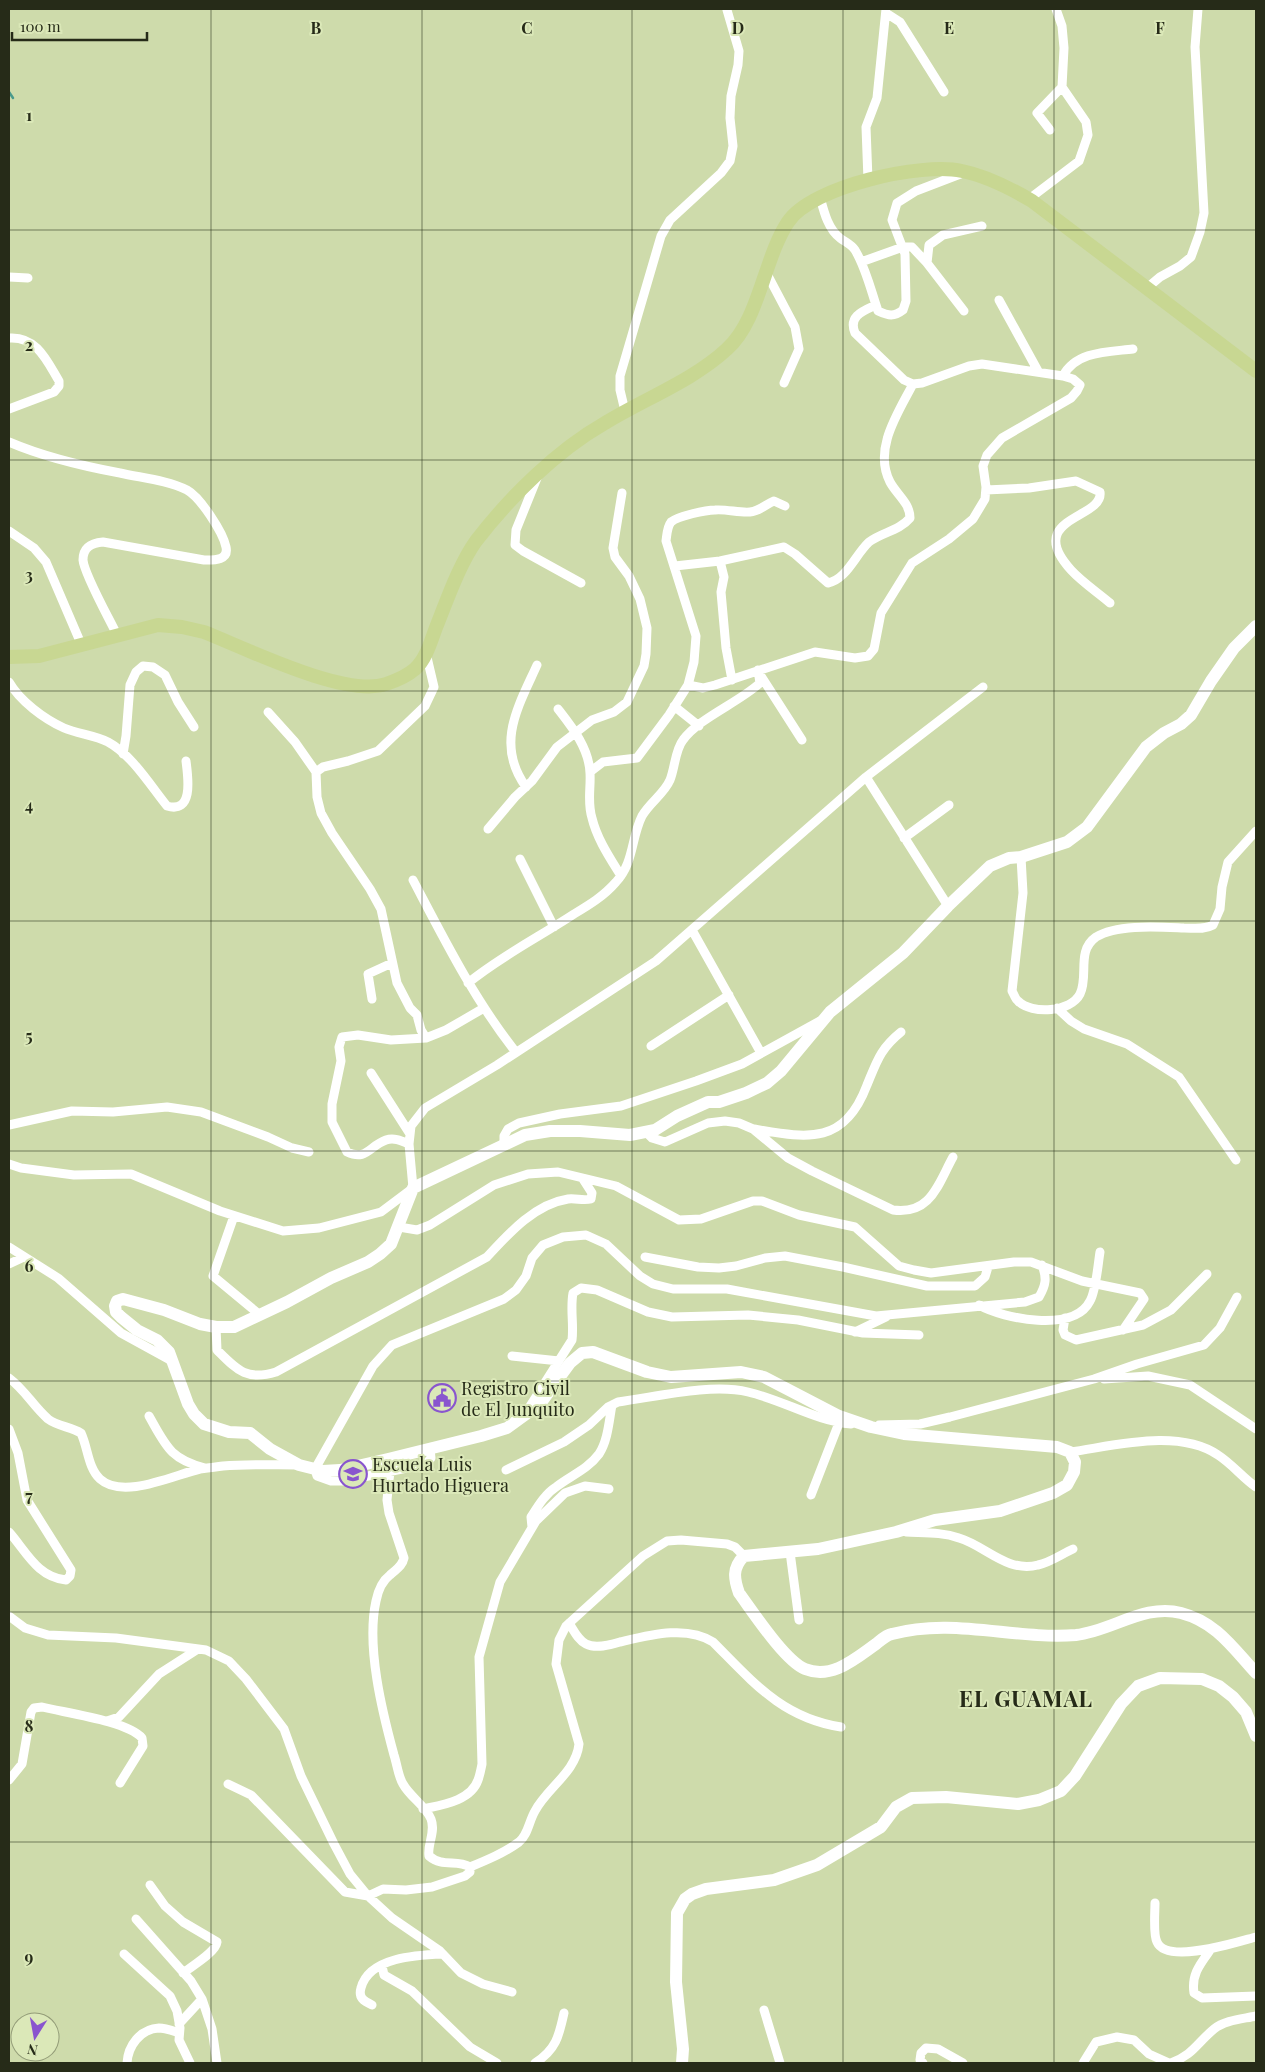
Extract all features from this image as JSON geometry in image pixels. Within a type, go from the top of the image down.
[{"type":"main road","points":[[9,657],[39,656],[158,626],[182,627],[204,632],[331,682],[368,688],[384,685],[402,677],[416,668],[426,653],[448,596],[474,544],[514,497],[540,473],[602,424],[696,372],[727,349],[744,326],[773,252],[790,220],[813,200],[868,180],[918,170],[960,170],[1001,183],[1029,199],[1256,372]]},
{"type":"street","points":[[1029,199],[1079,161],[1088,135],[1086,122],[1062,87],[1064,48],[1062,26],[1056,9]]},
{"type":"street","points":[[1147,288],[1160,277],[1180,266],[1191,257],[1200,232],[1204,213],[1195,46],[1198,9]]},
{"type":"street","points":[[625,411],[620,390],[620,376],[661,236],[670,220],[721,173],[730,161],[733,146],[730,118],[731,96],[739,51],[728,10]]},
{"type":"street","points":[[886,11],[900,22],[944,92]]},
{"type":"street","points":[[868,180],[866,127],[877,98],[886,11]]},
{"type":"street","points":[[1050,130],[1038,113],[1062,87]]},
{"type":"street","points":[[820,198],[824,215],[831,228],[840,238],[854,248],[861,262],[878,311],[890,316],[896,315],[904,310],[906,301],[905,254],[892,220],[896,203],[916,191],[966,172]]},
{"type":"street","points":[[927,263],[930,245],[943,234],[982,226]]},
{"type":"street","points":[[861,262],[902,246],[912,247],[927,263],[964,312]]},
{"type":"street","points":[[766,272],[795,328],[799,349],[784,383]]},
{"type":"street","points":[[9,277],[28,278]]},
{"type":"street","points":[[999,300],[1038,372]]},
{"type":"street","points":[[688,685],[702,688],[815,652],[855,658],[868,656],[874,649],[881,613],[912,563],[949,539],[973,519],[985,499],[986,490],[983,466],[987,455],[1002,438],[1071,398],[1078,392],[1080,385],[1073,378],[990,365],[969,366],[922,383],[914,384],[904,380],[856,333],[852,326],[854,318],[859,313],[876,305]]},
{"type":"street","points":[[9,338],[18,338],[39,348],[59,381],[59,386],[54,392],[9,409]]},
{"type":"street","points":[[1063,376],[1076,360],[1094,354],[1133,348]]},
{"type":"street","points":[[675,566],[720,561],[784,547],[795,554],[828,583],[837,581],[870,541],[904,526],[910,518],[910,509],[890,482],[884,458],[885,445],[898,412],[914,384]]},
{"type":"street","points":[[9,442],[73,464],[168,483],[188,491],[198,500],[218,530],[226,548],[225,555],[220,559],[204,560],[103,542],[92,543],[85,550],[83,561],[117,635]]},
{"type":"street","points":[[540,473],[516,530],[516,545],[523,551],[581,583]]},
{"type":"street","points":[[986,490],[1030,488],[1076,480],[1100,492],[1101,497],[1097,505],[1065,523],[1059,531],[1057,540],[1059,553],[1071,571],[1110,603]]},
{"type":"street","points":[[488,829],[515,797],[532,781],[556,747],[592,720],[614,712],[627,702],[645,660],[647,628],[640,599],[629,576],[615,556],[613,548],[622,493]]},
{"type":"street","points":[[590,772],[602,762],[637,758],[688,685],[694,662],[696,636],[666,540],[667,531],[673,520],[715,510],[750,512],[761,509],[767,503],[774,501],[785,506]]},
{"type":"street","points":[[9,532],[34,548],[46,562],[82,646]]},
{"type":"street","points":[[720,561],[724,577],[721,592],[726,648],[732,680]]},
{"type":"street","points":[[504,1144],[504,1136],[508,1129],[519,1123],[560,1114],[620,1106],[696,1081],[742,1064],[824,1018],[903,953],[990,866],[1009,858],[1021,857],[1067,842],[1087,827],[1146,747],[1164,732],[1181,724],[1191,716],[1211,681],[1234,648],[1256,626]]},
{"type":"street","points":[[316,772],[323,767],[378,751],[425,706],[434,687],[426,653]]},
{"type":"street","points":[[526,787],[517,774],[509,745],[515,714],[537,665]]},
{"type":"street","points":[[123,754],[130,685],[136,672],[143,666],[153,666],[165,674],[178,702],[194,727]]},
{"type":"street","points":[[468,983],[489,966],[604,895],[621,876],[630,860],[642,816],[649,805],[664,791],[670,780],[682,741],[699,726],[760,684],[758,670]]},
{"type":"street","points":[[758,670],[802,740]]},
{"type":"street","points":[[9,682],[26,702],[52,721],[64,728],[108,743],[123,754],[167,806],[175,809],[182,806],[187,796],[189,782],[186,761]]},
{"type":"street","points":[[299,1465],[270,1449],[250,1433],[229,1432],[204,1424],[194,1414],[188,1404],[169,1352],[157,1340],[137,1330],[116,1312],[115,1306],[117,1301],[123,1299],[136,1302],[216,1328],[234,1327],[323,1282],[368,1262],[391,1244],[399,1227],[413,1188],[409,1144],[411,1126],[425,1108],[497,1065],[515,1051],[656,961],[866,777],[984,687]]},
{"type":"street","points":[[674,706],[699,726]]},
{"type":"street","points":[[558,709],[576,732],[587,756],[590,772],[589,805],[592,818],[597,832],[621,876]]},
{"type":"street","points":[[268,712],[295,742],[316,772],[317,797],[321,814],[370,889],[381,910],[397,983],[410,1008],[416,1015],[426,1038]]},
{"type":"street","points":[[866,777],[948,906]]},
{"type":"street","points":[[904,838],[950,805]]},
{"type":"street","points":[[1021,857],[1023,893],[1012,991],[1017,1001],[1030,1007],[1046,1010],[1070,1005],[1079,996],[1083,984],[1082,971],[1085,954],[1099,936],[1130,928],[1200,929],[1214,924],[1220,909],[1222,887],[1228,862],[1256,831]]},
{"type":"street","points":[[520,859],[554,927]]},
{"type":"street","points":[[414,880],[442,937],[468,983],[515,1051]]},
{"type":"street","points":[[692,930],[761,1053]]},
{"type":"street","points":[[372,999],[368,974],[392,964]]},
{"type":"street","points":[[651,1046],[729,995]]},
{"type":"street","points":[[409,1144],[396,1139],[386,1140],[363,1155],[356,1156],[346,1152],[332,1122],[332,1104],[341,1061],[339,1047],[342,1037],[358,1034],[391,1040],[426,1038],[446,1030],[484,1008]]},
{"type":"street","points":[[1057,1008],[1071,1021],[1084,1029],[1127,1044],[1179,1077],[1236,1160]]},
{"type":"street","points":[[9,1164],[21,1168],[74,1175],[131,1174],[234,1216],[283,1231],[319,1228],[381,1212],[413,1188],[525,1135],[580,1131],[630,1136],[655,1130],[677,1116],[708,1102],[719,1102],[746,1093],[767,1083],[781,1071],[824,1018]]},
{"type":"street","points":[[646,1132],[652,1138],[665,1142],[708,1123],[732,1122],[753,1129],[793,1136],[820,1135],[837,1129],[850,1116],[866,1089],[878,1058],[887,1044],[902,1032]]},
{"type":"street","points":[[371,1073],[410,1134]]},
{"type":"street","points":[[9,1125],[72,1111],[113,1112],[167,1107],[201,1112],[292,1148],[310,1152]]},
{"type":"street","points":[[753,1129],[788,1158],[893,1210],[905,1212],[930,1199],[953,1157]]},
{"type":"street","points":[[399,1227],[417,1230],[430,1225],[494,1185],[528,1174],[558,1172],[616,1186],[679,1220],[701,1219],[753,1201],[762,1201],[799,1214],[855,1227],[899,1266],[931,1273],[1014,1262],[1032,1262],[1082,1280],[1140,1293],[1144,1299],[1123,1330]]},
{"type":"street","points":[[216,1328],[217,1350],[237,1370],[250,1375],[264,1376],[276,1372],[487,1257],[511,1231],[543,1208],[568,1199],[591,1199],[592,1193],[583,1178]]},
{"type":"street","points":[[234,1216],[213,1276],[260,1315]]},
{"type":"street","points":[[430,1449],[431,1458],[426,1464],[344,1482],[331,1481],[317,1476],[315,1469],[373,1366],[392,1345],[504,1299],[516,1290],[526,1276],[532,1258],[543,1245],[563,1237],[586,1235],[606,1244],[640,1276],[653,1284],[673,1288],[727,1289],[876,1316],[1025,1302],[1039,1297],[1044,1289],[1046,1277],[1042,1265]]},
{"type":"street","points":[[9,1247],[58,1278],[121,1333],[172,1361]]},
{"type":"street","points":[[978,1305],[1009,1318],[1048,1320],[1065,1318],[1082,1312],[1091,1301],[1100,1252]]},
{"type":"street","points":[[645,1257],[698,1267],[718,1268],[736,1266],[765,1258],[785,1256],[927,1286],[975,1286],[985,1277],[988,1266]]},
{"type":"street","points":[[9,1264],[24,1257]]},
{"type":"street","points":[[1065,1318],[1062,1330],[1065,1335],[1076,1340],[1143,1325],[1172,1310],[1207,1274]]},
{"type":"street","points":[[523,1418],[572,1340],[573,1329],[570,1306],[573,1293],[581,1288],[597,1290],[648,1312],[672,1317],[748,1315],[798,1320],[855,1332],[919,1335]]},
{"type":"street","points":[[506,1470],[564,1442],[618,1402],[708,1390],[737,1390],[782,1401],[839,1423],[865,1425],[920,1424],[1094,1380],[1137,1364],[1204,1344],[1220,1328],[1237,1297]]},
{"type":"street","points":[[855,1332],[890,1314]]},
{"type":"street","points":[[9,1378],[22,1388],[49,1420],[73,1428],[81,1433],[93,1469],[100,1479],[109,1484],[122,1487],[137,1487],[208,1468],[245,1465],[299,1465],[323,1471],[340,1470],[430,1449],[506,1428],[523,1418],[540,1404],[570,1363],[582,1353],[593,1352],[647,1372],[671,1377],[741,1372],[764,1377],[839,1416],[865,1425],[904,1434],[1057,1448],[1070,1452],[1171,1440],[1193,1444],[1217,1454],[1256,1487]]},
{"type":"street","points":[[512,1356],[559,1361]]},
{"type":"street","points":[[1094,1380],[1148,1376],[1190,1385],[1256,1429]]},
{"type":"street","points":[[532,1527],[531,1517],[543,1499],[554,1488],[587,1466],[600,1453],[608,1431],[612,1405]]},
{"type":"street","points":[[149,1416],[175,1456],[187,1463],[208,1468]]},
{"type":"street","points":[[811,1495],[839,1423]]},
{"type":"street","points":[[9,1429],[18,1453],[27,1500],[71,1570],[70,1576],[66,1580],[59,1579],[40,1570],[9,1532]]},
{"type":"street","points":[[1070,1452],[1075,1462],[1074,1472],[1067,1485],[1053,1493],[1000,1511],[935,1520],[896,1532],[818,1549],[744,1556],[738,1562],[735,1570],[735,1581],[739,1593],[790,1660],[805,1669],[818,1672],[834,1671],[889,1634],[914,1629],[948,1627],[1076,1635],[1101,1631],[1156,1610],[1179,1612],[1196,1617],[1216,1629],[1256,1673]]},
{"type":"street","points":[[390,1471],[387,1500],[389,1513],[404,1558],[403,1564],[388,1576],[381,1585],[376,1600],[372,1631],[384,1719],[402,1783],[431,1818],[433,1828],[428,1847],[429,1856],[437,1863],[465,1864],[470,1867]]},
{"type":"street","points":[[423,1809],[448,1803],[463,1796],[470,1792],[478,1781],[482,1764],[479,1657],[500,1582],[532,1527],[565,1493],[585,1486],[609,1489]]},
{"type":"street","points":[[896,1532],[937,1533],[960,1538],[1004,1562],[1018,1565],[1037,1566],[1073,1549]]},
{"type":"street","points":[[470,1867],[492,1858],[520,1841],[535,1810],[572,1764],[578,1751],[579,1744],[555,1657],[559,1640],[569,1623],[642,1556],[667,1541],[681,1540],[726,1544],[734,1547],[744,1556]]},
{"type":"street","points":[[790,1552],[799,1620]]},
{"type":"street","points":[[9,1616],[25,1628],[48,1635],[116,1638],[206,1650],[229,1661],[246,1679],[284,1729],[301,1776],[334,1844],[350,1874],[368,1896],[392,1918],[443,1954],[461,1973],[483,1984],[512,1992]]},
{"type":"street","points":[[569,1623],[577,1637],[586,1644],[596,1646],[641,1637],[682,1633],[703,1635],[714,1642],[776,1702],[794,1714],[828,1725],[841,1727]]},
{"type":"street","points":[[107,1721],[119,1717],[159,1674],[198,1649]]},
{"type":"street","points":[[682,2063],[683,2049],[676,1982],[678,1913],[686,1898],[692,1894],[706,1889],[774,1880],[817,1865],[881,1827],[896,1807],[912,1798],[946,1797],[1018,1804],[1039,1800],[1061,1791],[1075,1776],[1121,1704],[1138,1686],[1160,1678],[1202,1680],[1220,1686],[1246,1712],[1256,1736]]},
{"type":"street","points":[[9,1780],[22,1764],[31,1712],[34,1708],[42,1707],[107,1721],[137,1732],[142,1738],[143,1746],[120,1783]]},
{"type":"street","points":[[228,1784],[256,1800],[345,1892],[368,1896],[383,1889],[406,1890],[432,1887],[466,1876],[470,1872],[470,1867]]},
{"type":"street","points":[[150,1885],[165,1906],[183,1922],[218,1942],[213,1951],[183,1973]]},
{"type":"street","points":[[1155,1903],[1156,1941],[1163,1949],[1175,1952],[1211,1949],[1256,1937]]},
{"type":"street","points":[[136,1919],[183,1973],[202,1999],[212,2029],[216,2063]]},
{"type":"street","points":[[1211,1949],[1198,1966],[1192,1982],[1194,1993],[1202,1998],[1256,1996]]},
{"type":"street","points":[[124,1954],[170,1996],[177,2011],[178,2040],[190,2063]]},
{"type":"street","points":[[372,2005],[362,2000],[359,1993],[362,1982],[370,1972],[408,1956],[443,1954]]},
{"type":"street","points":[[382,1966],[384,1975],[412,1992],[470,2047],[497,2063]]},
{"type":"street","points":[[179,2028],[202,1999]]},
{"type":"street","points":[[764,2010],[780,2063]]},
{"type":"street","points":[[535,2063],[553,2048],[559,2036],[564,2013]]},
{"type":"street","points":[[1083,2063],[1096,2042],[1117,2038],[1134,2040],[1149,2054],[1170,2063],[1185,2058],[1216,2027],[1256,2016]]},
{"type":"street","points":[[127,2063],[129,2048],[140,2036],[158,2028],[179,2028]]},
{"type":"street","points":[[923,2063],[920,2060],[921,2053],[926,2048],[938,2049],[963,2063]]},
{"type":"waterway","points":[[9,92],[13,98]]},
{"type":"place","name":"Registro Civil de El Junquito","points":[[442,1398]]},
{"type":"place","name":"Escuela Luis Hurtado Higuera","points":[[353,1474]]},
{"type":"district","name":"EL GUAMAL","points":[[1026,1698]]}]
